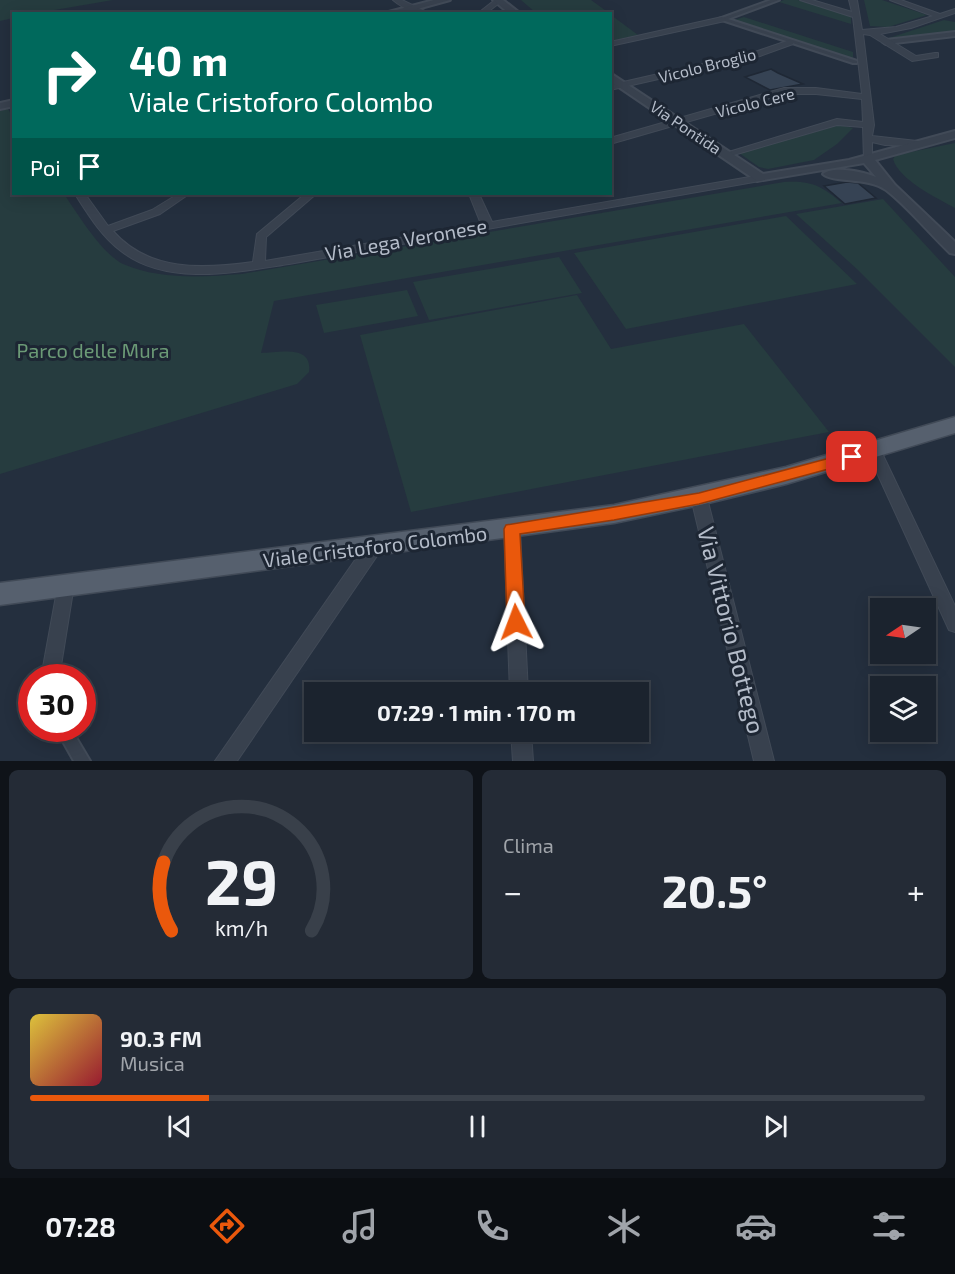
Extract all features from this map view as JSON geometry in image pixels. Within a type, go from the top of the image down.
[{"type":"main road","name":"Viale Cristoforo Colombo","points":[[0,594],[614,514],[699,498],[874,451],[955,425]]},
{"type":"street","points":[[397,0],[422,12]]},
{"type":"street","points":[[393,12],[446,0]]},
{"type":"street","points":[[482,12],[497,0],[515,12]]},
{"type":"street","points":[[612,44],[722,19],[776,0]]},
{"type":"street","points":[[804,0],[857,16]]},
{"type":"street","points":[[854,0],[860,32],[869,125],[867,158],[891,188],[955,250]]},
{"type":"street","points":[[894,0],[955,20]]},
{"type":"street","points":[[860,32],[898,30],[955,11]]},
{"type":"street","points":[[722,19],[855,62]]},
{"type":"street","points":[[873,33],[915,59],[935,55]]},
{"type":"street","points":[[885,42],[955,34]]},
{"type":"street","name":"Vicolo Broglio","points":[[612,88],[757,54],[790,42]]},
{"type":"street","name":"Via Pontida","points":[[612,77],[761,178]]},
{"type":"street","name":"Vicolo Cere","points":[[612,140],[784,91],[811,91],[866,97]]},
{"type":"street","points":[[727,154],[837,122],[869,125]]},
{"type":"street","points":[[761,178],[850,164],[955,134]]},
{"type":"street","points":[[868,138],[917,144]]},
{"type":"street","points":[[749,170],[778,176]]},
{"type":"street","points":[[796,173],[861,176],[891,188]]},
{"type":"street","name":"Via Lega Veronese","points":[[81,195],[121,248],[143,261],[163,266],[207,270],[259,264],[488,226],[761,178]]},
{"type":"street","points":[[106,230],[156,212],[182,195]]},
{"type":"street","points":[[259,264],[261,236],[310,195]]},
{"type":"street","points":[[474,195],[488,226]]},
{"type":"street","points":[[604,195],[609,205]]},
{"type":"street","points":[[874,451],[955,625]]},
{"type":"street","name":"Via Vittorio Bottego","points":[[699,498],[764,761]]},
{"type":"street","points":[[512,529],[519,682]]},
{"type":"street","points":[[225,761],[375,545]]},
{"type":"street","points":[[52,664],[66,585]]},
{"type":"street","points":[[71,742],[82,761]]},
{"type":"street","points":[[522,742],[523,761]]},
{"type":"green space","points":[[0,0],[113,0],[43,12],[12,12],[12,18],[0,21]]},
{"type":"green space","points":[[521,0],[591,0],[608,12],[535,12]]},
{"type":"green space","points":[[798,0],[851,15],[851,24],[779,2]]},
{"type":"green space","points":[[864,0],[882,0],[927,15],[888,27],[870,26]]},
{"type":"green space","points":[[612,16],[638,35],[612,41]]},
{"type":"green space","points":[[744,17],[853,52],[853,60],[731,21]]},
{"type":"green space","points":[[944,20],[955,22],[955,32],[886,39]]},
{"type":"green space","name":"Parco delle Mura","points":[[8,109],[12,115],[12,195],[65,195],[90,232],[115,259],[137,269],[167,275],[242,274],[784,182],[816,185],[842,203],[274,301],[261,353],[293,352],[306,357],[309,372],[297,384],[0,474],[0,111]]},
{"type":"green space","points":[[840,125],[853,128],[837,144],[814,160],[768,169],[759,167],[739,153]]},
{"type":"green space","points":[[955,143],[955,208],[911,181],[897,167],[893,159],[896,155]]},
{"type":"green space","points":[[883,199],[955,277],[955,367],[858,270],[796,214]]},
{"type":"green space","points":[[786,216],[857,284],[626,329],[574,253]]},
{"type":"green space","points":[[559,257],[582,293],[429,320],[413,282]]},
{"type":"green space","points":[[407,290],[418,316],[324,333],[316,305]]},
{"type":"green space","points":[[577,295],[611,349],[744,324],[829,432],[411,512],[360,335]]},
{"type":"building","points":[[771,69],[803,84],[770,90],[745,77]]},
{"type":"building","points":[[847,182],[858,183],[876,198],[845,204],[824,186]]},
{"type":"route","points":[[516,622],[512,529],[614,514],[699,498],[852,457]]}]
